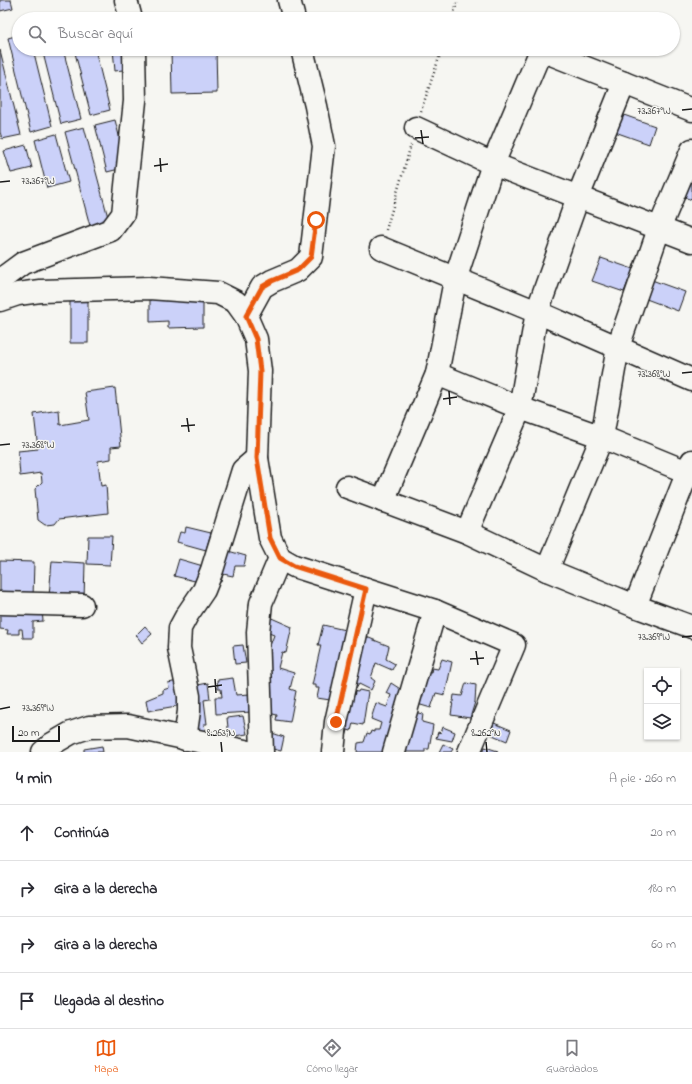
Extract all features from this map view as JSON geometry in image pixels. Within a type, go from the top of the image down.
[{"type":"street","points":[[126,0],[129,12]]},
{"type":"street","points":[[289,0],[292,12]]},
{"type":"street","points":[[0,280],[23,263],[111,230],[123,214],[135,101],[134,56]]},
{"type":"street","points":[[246,316],[262,287],[298,270],[311,257],[324,146],[304,56]]},
{"type":"street","points":[[383,501],[437,374],[455,280],[493,164],[538,56]]},
{"type":"street","points":[[556,56],[692,110]]},
{"type":"street","points":[[467,532],[520,408],[537,312],[578,197],[624,83]]},
{"type":"street","points":[[416,128],[493,164],[692,242]]},
{"type":"street","points":[[547,570],[602,437],[618,347],[659,229],[692,150]]},
{"type":"street","points":[[381,248],[455,280],[537,312],[692,380]]},
{"type":"street","points":[[0,300],[18,294],[40,291],[149,288],[218,293],[236,302],[246,316],[256,339],[260,371],[257,458],[270,538],[280,558],[294,566],[435,611],[514,645],[469,752]]},
{"type":"street","points":[[437,374],[520,408],[690,469],[635,606]]},
{"type":"street","points":[[185,739],[189,711],[189,696],[179,648],[180,628],[204,590],[212,570],[243,470],[257,458]]},
{"type":"street","points":[[347,487],[467,532],[547,570],[635,606],[692,627]]},
{"type":"street","points":[[262,752],[258,632],[261,603],[280,558]]},
{"type":"street","points":[[333,752],[336,722],[366,589]]},
{"type":"street","points":[[0,603],[82,605]]},
{"type":"street","points":[[394,752],[435,611]]},
{"type":"street","points":[[43,752],[52,744],[89,727],[128,726],[249,752]]},
{"type":"path","points":[[454,12],[458,0]]},
{"type":"path","points":[[381,248],[416,128],[440,56]]},
{"type":"building","points":[[0,0],[11,0],[13,8],[0,11]]},
{"type":"building","points":[[12,37],[12,54],[8,38]]},
{"type":"building","points":[[0,50],[21,135],[2,139],[0,132]]},
{"type":"building","points":[[12,56],[35,56],[52,126],[31,132]]},
{"type":"building","points":[[44,56],[65,56],[81,119],[61,124]]},
{"type":"building","points":[[76,56],[97,56],[110,110],[91,115]]},
{"type":"building","points":[[114,56],[129,56],[130,69],[115,71]]},
{"type":"building","points":[[171,56],[216,56],[217,93],[172,94]]},
{"type":"building","points":[[621,114],[655,126],[649,144],[615,132]]},
{"type":"building","points":[[115,120],[127,167],[107,172],[95,125]]},
{"type":"building","points":[[84,127],[109,221],[90,226],[65,132]]},
{"type":"building","points":[[56,134],[69,182],[47,188],[35,140]]},
{"type":"building","points":[[26,145],[32,168],[11,173],[4,151]]},
{"type":"building","points":[[692,178],[692,200],[681,196]]},
{"type":"building","points":[[601,258],[633,269],[624,292],[592,281]]},
{"type":"building","points":[[649,279],[685,292],[678,311],[641,297]]},
{"type":"building","points":[[150,297],[203,297],[203,327],[168,328],[168,321],[150,322]]},
{"type":"building","points":[[70,299],[88,299],[88,343],[70,343]]},
{"type":"building","points":[[115,388],[121,446],[111,447],[111,459],[98,461],[101,486],[106,485],[108,513],[59,519],[55,524],[45,525],[38,520],[35,489],[42,482],[41,473],[20,476],[18,451],[38,449],[34,414],[59,410],[60,425],[89,420],[85,392]]},
{"type":"building","points":[[186,527],[211,533],[206,550],[177,542],[180,532],[185,533]]},
{"type":"building","points":[[88,536],[112,536],[110,565],[87,564]]},
{"type":"building","points":[[221,549],[246,556],[244,566],[235,566],[233,576],[223,574],[221,582],[212,579]]},
{"type":"building","points":[[179,559],[203,566],[199,582],[174,576]]},
{"type":"building","points":[[0,561],[34,562],[33,597],[0,596]]},
{"type":"building","points":[[52,561],[85,563],[84,600],[49,596]]},
{"type":"building","points":[[0,610],[42,610],[43,621],[33,622],[33,638],[23,638],[22,629],[19,629],[19,634],[7,634],[8,630],[0,629]]},
{"type":"building","points":[[267,616],[292,627],[286,653],[282,652],[278,668],[294,673],[290,689],[296,691],[290,722],[276,720],[277,715],[265,712],[264,662],[274,635],[261,630]]},
{"type":"building","points":[[323,625],[345,630],[330,700],[317,698],[319,688],[316,688],[316,685],[312,685],[321,645],[318,645]]},
{"type":"building","points":[[145,626],[152,634],[142,643],[136,635]]},
{"type":"building","points":[[359,634],[389,646],[386,659],[395,664],[392,670],[376,663],[371,678],[375,681],[371,690],[359,684],[356,689],[347,687]]},
{"type":"building","points":[[243,645],[246,663],[235,664],[233,646]]},
{"type":"building","points":[[442,659],[452,662],[445,695],[436,693],[431,708],[414,703],[423,670],[431,672],[432,668],[438,669]]},
{"type":"building","points":[[233,678],[236,695],[250,694],[252,712],[216,714],[215,697],[222,697],[221,689],[218,689],[217,680]]},
{"type":"building","points":[[178,681],[182,705],[148,711],[146,700],[163,693],[163,690],[169,688],[168,683]]},
{"type":"building","points":[[208,683],[210,699],[204,700],[207,724],[204,724],[205,730],[210,730],[212,737],[189,739],[188,687]]},
{"type":"building","points":[[391,683],[405,692],[386,752],[357,752],[358,743],[364,742],[367,733],[370,734],[371,731],[374,732],[374,730],[379,730],[381,723],[371,719],[376,703],[387,707],[391,695],[386,693]]},
{"type":"building","points":[[466,683],[476,685],[475,702],[470,718],[451,715],[454,695],[462,696]]},
{"type":"building","points":[[347,690],[368,692],[363,725],[353,723],[351,731],[348,730],[346,737],[338,736]]},
{"type":"building","points":[[413,712],[423,714],[422,722],[433,725],[429,749],[425,749],[425,752],[404,752]]},
{"type":"building","points":[[243,716],[247,734],[229,737],[227,718]]},
{"type":"building","points":[[494,723],[511,730],[507,741],[490,734]]},
{"type":"building","points":[[443,727],[455,732],[452,741],[436,738],[438,732],[441,733]]},
{"type":"building","points":[[272,733],[284,737],[281,751],[269,748]]},
{"type":"building","points":[[443,744],[453,749],[451,752],[439,752]]},
{"type":"building","points":[[102,746],[103,752],[84,752],[84,749]]},
{"type":"building","points":[[485,747],[498,751],[483,752]]},
{"type":"route","points":[[316,220],[311,257],[298,270],[262,287],[246,316],[256,339],[260,371],[257,458],[259,481],[270,538],[280,558],[294,566],[366,589],[336,722]]}]
